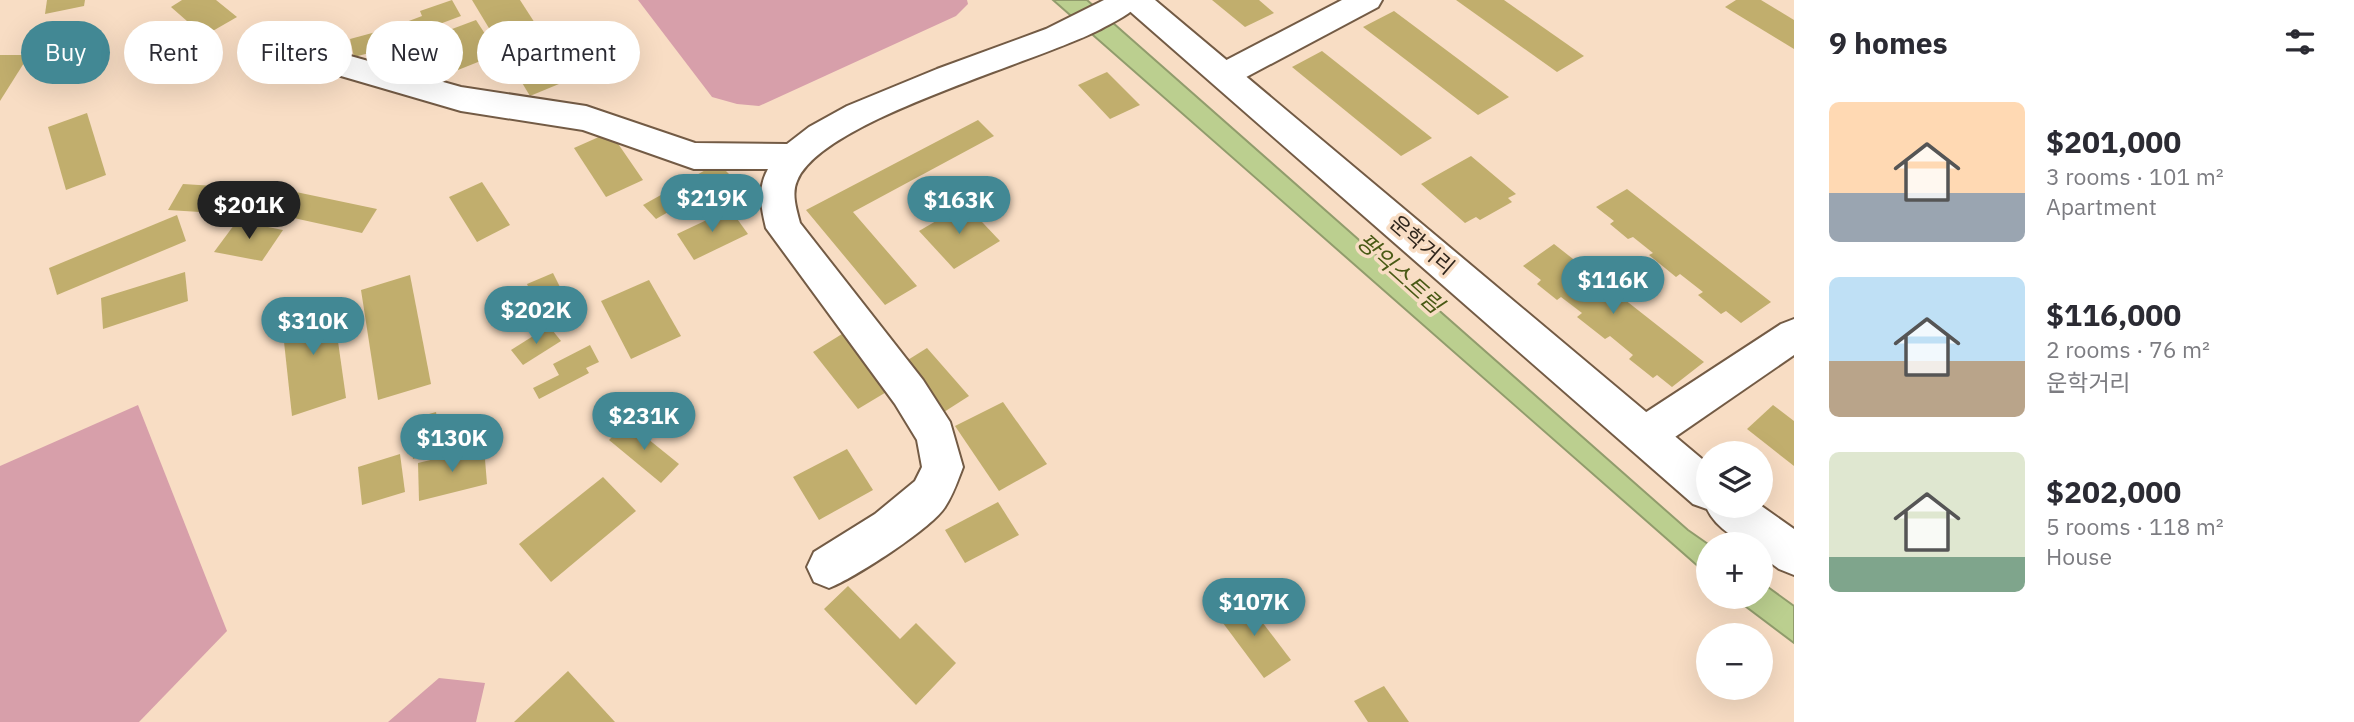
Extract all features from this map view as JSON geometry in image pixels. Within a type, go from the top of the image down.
[{"type":"street","points":[[1224,75],[1367,0]]},
{"type":"street","points":[[829,567],[890,528],[930,495],[943,467],[936,435],[909,392],[784,228],[777,204],[779,179],[795,157],[836,125],[910,91],[1079,27],[1125,3]]},
{"type":"street","name":"운학거리","points":[[1125,3],[1224,75],[1696,480]]},
{"type":"street","points":[[352,68],[461,99],[586,118],[694,156],[795,157]]},
{"type":"street","points":[[1645,435],[1794,335]]},
{"type":"street","points":[[1744,518],[1794,554]]},
{"type":"shaded area","points":[[638,0],[967,0],[968,4],[956,16],[759,106],[737,104],[712,97]]},
{"type":"shaded area","points":[[1053,0],[1087,0],[1696,536],[1696,564]]},
{"type":"shaded area","points":[[138,405],[227,631],[139,722],[0,722],[0,466]]},
{"type":"shaded area","points":[[1773,591],[1794,606],[1794,643],[1773,627],[1773,623],[1767,623],[1749,609],[1773,609]]},
{"type":"shaded area","points":[[439,678],[485,683],[476,722],[388,722]]},
{"type":"building","points":[[47,0],[85,0],[84,6],[45,14]]},
{"type":"building","points":[[182,0],[216,0],[237,17],[223,25],[223,21],[187,21],[171,7]]},
{"type":"building","points":[[452,0],[461,16],[448,21],[409,21],[422,16],[420,11]]},
{"type":"building","points":[[472,0],[520,0],[534,21],[485,21]]},
{"type":"building","points":[[1212,0],[1259,0],[1274,13],[1245,27]]},
{"type":"building","points":[[1456,0],[1504,0],[1584,56],[1557,72]]},
{"type":"building","points":[[1736,0],[1761,0],[1794,20],[1794,49],[1725,7]]},
{"type":"building","points":[[1394,11],[1509,97],[1478,115],[1363,27]]},
{"type":"building","points":[[477,22],[477,62],[463,68],[463,25]]},
{"type":"building","points":[[366,35],[366,54],[354,57],[352,38]]},
{"type":"building","points":[[1322,51],[1432,138],[1401,156],[1292,67]]},
{"type":"building","points":[[0,55],[21,55],[21,68],[0,101]]},
{"type":"building","points":[[1107,72],[1140,105],[1110,119],[1078,85]]},
{"type":"building","points":[[523,84],[559,84],[530,96]]},
{"type":"building","points":[[87,113],[106,175],[66,190],[48,127]]},
{"type":"building","points":[[978,120],[994,136],[853,212],[917,286],[885,305],[806,210]]},
{"type":"building","points":[[610,132],[643,180],[606,197],[574,148]]},
{"type":"building","points":[[1471,156],[1516,194],[1508,198],[1512,202],[1480,220],[1476,217],[1465,223],[1421,184]]},
{"type":"building","points":[[718,163],[731,176],[656,219],[643,205]]},
{"type":"building","points":[[482,182],[510,225],[477,242],[449,197]]},
{"type":"building","points":[[183,184],[215,186],[200,212],[168,210]]},
{"type":"building","points":[[1627,189],[1771,302],[1741,323],[1726,311],[1721,314],[1698,295],[1703,292],[1680,274],[1676,277],[1649,255],[1653,253],[1633,237],[1628,239],[1610,224],[1614,221],[1596,207]]},
{"type":"building","points":[[296,192],[377,209],[362,233],[280,215]]},
{"type":"building","points":[[965,204],[1000,241],[954,269],[919,231]]},
{"type":"building","points":[[730,209],[748,234],[694,260],[677,234]]},
{"type":"building","points":[[177,215],[186,241],[57,295],[49,268]]},
{"type":"building","points":[[237,221],[283,230],[262,261],[214,252]]},
{"type":"building","points":[[1554,244],[1704,362],[1672,387],[1657,375],[1653,378],[1629,359],[1633,355],[1610,336],[1605,339],[1577,317],[1582,313],[1561,297],[1557,300],[1537,284],[1541,280],[1523,266]]},
{"type":"building","points":[[185,272],[188,301],[103,329],[101,298]]},
{"type":"building","points":[[553,273],[567,301],[540,313],[527,284]]},
{"type":"building","points":[[410,275],[431,384],[378,400],[361,290]]},
{"type":"building","points":[[649,280],[681,336],[631,359],[601,301]]},
{"type":"building","points":[[332,299],[346,398],[292,416],[281,314]]},
{"type":"building","points":[[549,326],[561,341],[523,365],[511,350]]},
{"type":"building","points":[[842,334],[888,391],[858,409],[813,352]]},
{"type":"building","points":[[590,345],[599,362],[586,368],[589,373],[539,399],[533,388],[559,375],[553,364]]},
{"type":"building","points":[[927,348],[969,396],[944,412],[903,363]]},
{"type":"building","points":[[1003,402],[1047,464],[999,491],[955,426]]},
{"type":"building","points":[[1773,405],[1794,421],[1794,466],[1773,449],[1773,441],[1762,441],[1747,429]]},
{"type":"building","points":[[436,412],[442,450],[413,459],[408,420]]},
{"type":"building","points":[[627,422],[679,464],[661,483],[609,440]]},
{"type":"building","points":[[484,447],[487,484],[419,501],[418,463]]},
{"type":"building","points":[[847,449],[873,490],[819,520],[793,477]]},
{"type":"building","points":[[400,454],[405,492],[362,505],[358,467]]},
{"type":"building","points":[[603,477],[636,511],[551,582],[519,544]]},
{"type":"building","points":[[998,502],[1019,535],[965,563],[945,530]]},
{"type":"building","points":[[848,586],[900,639],[916,623],[956,663],[916,705],[824,609]]},
{"type":"building","points":[[1244,598],[1291,660],[1264,678],[1217,615]]},
{"type":"building","points":[[568,671],[615,722],[514,722]]},
{"type":"building","points":[[1384,686],[1409,722],[1368,722],[1354,701]]},
{"type":"water label","name":"팡익스트림","points":[[1400,273]]}]
